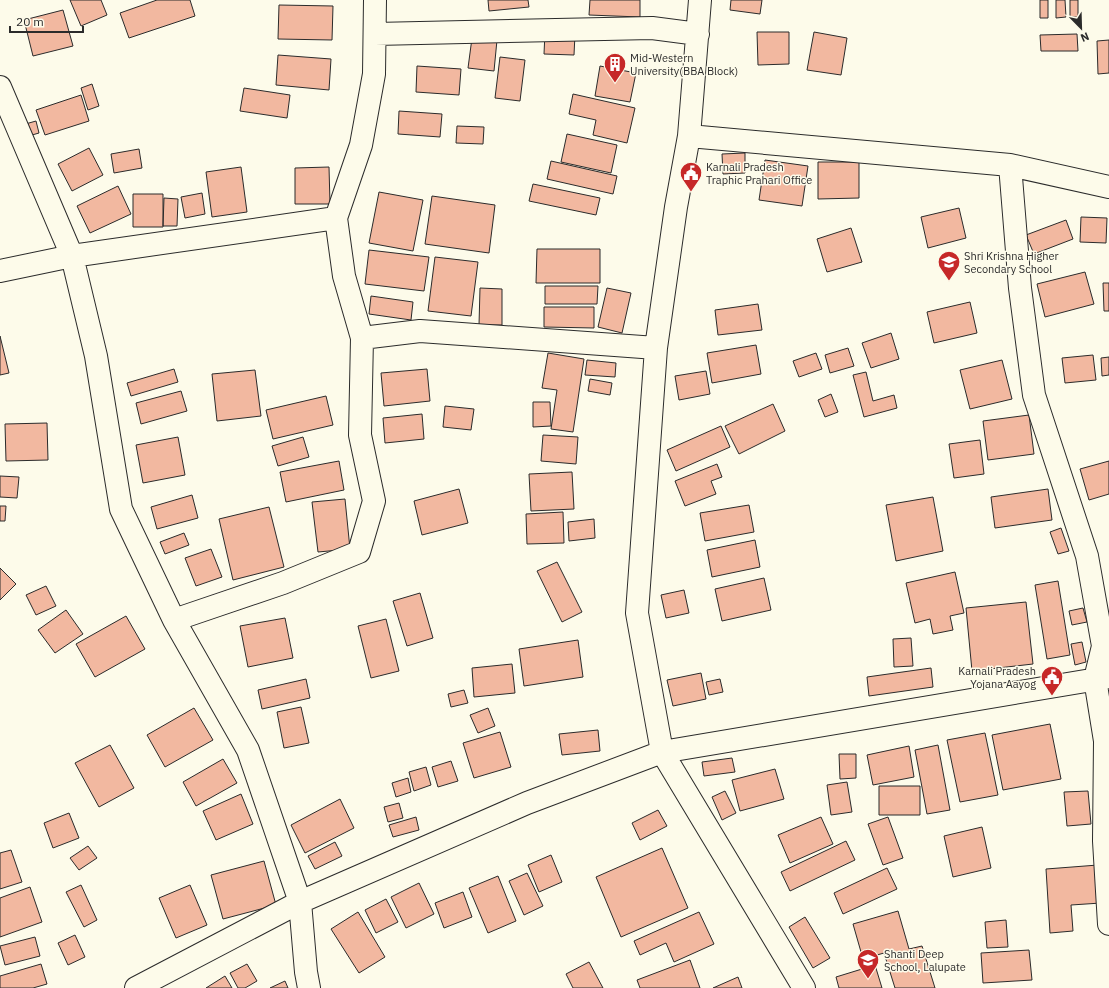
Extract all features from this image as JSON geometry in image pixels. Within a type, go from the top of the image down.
[{"type":"street","points":[[174,620],[283,583],[359,552],[374,501],[360,435],[362,338],[344,276],[336,218],[361,145],[374,74],[375,0]]},
{"type":"street","points":[[700,0],[689,136],[676,207],[656,348],[637,613],[662,752],[804,988]]},
{"type":"street","points":[[375,34],[652,28],[698,34]]},
{"type":"street","points":[[0,87],[72,256],[96,356],[121,509],[174,620],[248,750],[300,902],[306,972],[309,988]]},
{"type":"street","points":[[689,136],[1010,165],[1109,187]]},
{"type":"street","points":[[1010,165],[1020,288],[1034,395],[1087,556],[1103,646],[1102,678],[1105,741],[1104,841],[1109,924]]},
{"type":"street","points":[[0,271],[72,256],[336,218]]},
{"type":"street","points":[[362,338],[420,330],[656,348]]},
{"type":"street","points":[[136,988],[300,902],[527,803],[662,752],[1102,678]]},
{"type":"building","points":[[70,0],[101,0],[107,15],[81,26]]},
{"type":"building","points":[[157,0],[190,0],[195,16],[129,38],[120,13]]},
{"type":"building","points":[[488,0],[528,0],[529,7],[489,11]]},
{"type":"building","points":[[590,0],[640,0],[640,17],[589,15]]},
{"type":"building","points":[[731,0],[762,0],[760,14],[730,10]]},
{"type":"building","points":[[1040,0],[1048,0],[1048,18],[1040,18]]},
{"type":"building","points":[[1056,0],[1065,0],[1066,17],[1056,18]]},
{"type":"building","points":[[1070,0],[1078,0],[1078,17],[1070,17]]},
{"type":"building","points":[[279,5],[333,6],[332,40],[278,39]]},
{"type":"building","points":[[63,10],[73,46],[33,56],[24,20]]},
{"type":"building","points":[[545,32],[575,34],[574,55],[544,54]]},
{"type":"building","points":[[757,32],[789,32],[789,64],[758,65]]},
{"type":"building","points":[[814,32],[847,38],[841,75],[807,70]]},
{"type":"building","points":[[1077,34],[1078,51],[1041,51],[1040,35]]},
{"type":"building","points":[[472,38],[497,40],[494,71],[468,68]]},
{"type":"building","points":[[1109,40],[1109,73],[1098,74],[1097,41]]},
{"type":"building","points":[[278,55],[331,59],[329,90],[276,85]]},
{"type":"building","points":[[500,57],[525,60],[520,101],[495,98]]},
{"type":"building","points":[[417,66],[461,69],[459,95],[416,92]]},
{"type":"building","name":"Mid-Western University(BBA Block)","points":[[600,66],[636,73],[630,102],[595,96]]},
{"type":"building","points":[[92,84],[99,106],[88,110],[81,88]]},
{"type":"building","points":[[244,88],[290,95],[287,118],[240,111]]},
{"type":"building","points":[[573,94],[635,108],[627,143],[593,135],[596,120],[569,114]]},
{"type":"building","points":[[81,95],[89,121],[45,135],[36,110]]},
{"type":"building","points":[[399,111],[442,114],[440,137],[398,134]]},
{"type":"building","points":[[36,121],[39,133],[25,137],[22,125]]},
{"type":"building","points":[[457,126],[484,127],[483,144],[456,143]]},
{"type":"building","points":[[567,134],[617,145],[611,173],[561,162]]},
{"type":"building","points":[[89,148],[103,175],[72,191],[58,164]]},
{"type":"building","points":[[139,149],[142,168],[114,173],[111,154]]},
{"type":"building","points":[[745,153],[745,173],[723,174],[722,154]]},
{"type":"building","points":[[765,160],[808,166],[802,206],[759,200]]},
{"type":"building","points":[[551,161],[617,176],[613,194],[547,179]]},
{"type":"building","points":[[818,162],[859,162],[859,198],[818,199]]},
{"type":"building","points":[[241,167],[247,212],[212,217],[206,172]]},
{"type":"building","points":[[329,167],[330,204],[295,204],[295,168]]},
{"type":"building","points":[[533,184],[600,198],[596,215],[529,201]]},
{"type":"building","points":[[118,186],[131,214],[90,233],[77,206]]},
{"type":"building","points":[[379,192],[423,200],[413,251],[369,243]]},
{"type":"building","points":[[202,193],[205,214],[185,218],[181,197]]},
{"type":"building","points":[[133,194],[163,194],[163,227],[133,227]]},
{"type":"building","points":[[432,196],[495,205],[489,253],[425,244]]},
{"type":"building","points":[[164,198],[178,199],[177,226],[163,226]]},
{"type":"building","points":[[959,208],[966,238],[928,248],[921,217]]},
{"type":"building","points":[[1081,217],[1107,218],[1106,243],[1080,242]]},
{"type":"building","points":[[1066,220],[1073,239],[1034,254],[1026,235]]},
{"type":"building","points":[[851,228],[862,262],[827,272],[817,239]]},
{"type":"building","points":[[537,249],[600,249],[600,283],[536,283]]},
{"type":"building","points":[[369,250],[429,257],[424,291],[365,284]]},
{"type":"building","points":[[435,257],[478,262],[471,316],[428,311]]},
{"type":"building","points":[[1085,272],[1094,304],[1045,317],[1037,284]]},
{"type":"building","points":[[1103,283],[1109,283],[1109,311],[1104,311]]},
{"type":"building","points":[[545,286],[598,286],[597,304],[545,304]]},
{"type":"building","points":[[480,288],[502,289],[502,325],[479,325]]},
{"type":"building","points":[[607,288],[631,293],[622,333],[598,327]]},
{"type":"building","points":[[371,296],[413,302],[411,320],[369,314]]},
{"type":"building","points":[[970,302],[977,333],[934,343],[927,312]]},
{"type":"building","points":[[758,304],[762,330],[718,335],[715,310]]},
{"type":"building","points":[[544,307],[594,307],[594,328],[544,327]]},
{"type":"building","points":[[891,333],[899,359],[871,368],[862,343]]},
{"type":"building","points":[[0,336],[9,373],[0,375]]},
{"type":"building","points":[[756,345],[761,374],[712,383],[707,353]]},
{"type":"building","points":[[848,348],[854,366],[830,373],[825,355]]},
{"type":"building","points":[[548,353],[584,359],[573,432],[551,429],[557,390],[542,388]]},
{"type":"building","points":[[816,353],[822,369],[799,377],[793,361]]},
{"type":"building","points":[[1093,355],[1096,380],[1065,383],[1062,358]]},
{"type":"building","points":[[1109,357],[1109,375],[1102,376],[1101,358]]},
{"type":"building","points":[[587,360],[616,363],[615,377],[585,375]]},
{"type":"building","points":[[1002,360],[1012,399],[970,409],[960,370]]},
{"type":"building","points":[[174,369],[178,382],[131,396],[127,383]]},
{"type":"building","points":[[427,369],[430,401],[384,406],[381,373]]},
{"type":"building","points":[[255,370],[261,416],[217,421],[212,374]]},
{"type":"building","points":[[706,371],[710,394],[679,400],[675,376]]},
{"type":"building","points":[[866,372],[873,401],[894,395],[897,408],[864,417],[853,375]]},
{"type":"building","points":[[590,379],[612,383],[610,395],[588,391]]},
{"type":"building","points":[[181,391],[187,411],[141,424],[136,403]]},
{"type":"building","points":[[831,394],[838,412],[825,417],[818,400]]},
{"type":"building","points":[[326,396],[333,425],[273,439],[266,410]]},
{"type":"building","points":[[533,402],[550,402],[551,426],[533,427]]},
{"type":"building","points":[[773,404],[785,431],[739,454],[725,426]]},
{"type":"building","points":[[445,406],[474,409],[471,430],[443,427]]},
{"type":"building","points":[[422,414],[424,439],[385,443],[383,418]]},
{"type":"building","points":[[1029,415],[1034,454],[988,460],[983,421]]},
{"type":"building","points":[[47,423],[48,460],[6,461],[5,424]]},
{"type":"building","points":[[721,426],[730,447],[676,471],[667,450]]},
{"type":"building","points":[[543,435],[578,437],[576,464],[541,461]]},
{"type":"building","points":[[178,437],[185,475],[143,483],[136,445]]},
{"type":"building","points":[[303,437],[309,457],[278,466],[272,446]]},
{"type":"building","points":[[980,440],[984,474],[954,478],[949,444]]},
{"type":"building","points":[[339,461],[344,490],[286,502],[280,472]]},
{"type":"building","points":[[1109,461],[1109,494],[1089,500],[1080,469]]},
{"type":"building","points":[[717,464],[722,477],[711,481],[716,494],[685,506],[675,481]]},
{"type":"building","points":[[572,472],[574,509],[531,511],[529,474]]},
{"type":"building","points":[[0,476],[19,477],[17,498],[0,497]]},
{"type":"building","points":[[459,489],[468,523],[422,535],[414,501]]},
{"type":"building","points":[[1048,489],[1052,520],[995,528],[991,497]]},
{"type":"building","points":[[192,495],[198,518],[157,529],[151,507]]},
{"type":"building","points":[[933,497],[943,551],[896,561],[886,505]]},
{"type":"building","points":[[345,499],[350,549],[318,552],[312,502]]},
{"type":"building","points":[[749,505],[754,532],[705,541],[700,513]]},
{"type":"building","points":[[0,506],[6,506],[5,521],[0,521]]},
{"type":"building","points":[[269,507],[284,567],[233,580],[219,519]]},
{"type":"building","points":[[563,512],[564,543],[527,544],[526,514]]},
{"type":"building","points":[[594,519],[595,538],[569,541],[568,522]]},
{"type":"building","points":[[1061,528],[1069,551],[1058,554],[1050,532]]},
{"type":"building","points":[[184,533],[189,545],[165,554],[160,542]]},
{"type":"building","points":[[755,540],[760,567],[712,577],[707,550]]},
{"type":"building","points":[[211,549],[222,577],[196,586],[185,558]]},
{"type":"building","points":[[557,562],[582,612],[562,622],[537,571]]},
{"type":"building","points":[[0,568],[16,584],[0,600]]},
{"type":"building","points":[[955,572],[964,613],[950,616],[953,630],[933,634],[930,619],[915,623],[906,583]]},
{"type":"building","points":[[764,578],[771,610],[722,621],[715,589]]},
{"type":"building","points":[[1058,581],[1070,655],[1047,659],[1035,585]]},
{"type":"building","points":[[46,586],[56,606],[36,615],[26,595]]},
{"type":"building","points":[[684,590],[689,613],[666,618],[661,595]]},
{"type":"building","points":[[420,593],[433,638],[407,646],[393,601]]},
{"type":"building","points":[[1026,602],[1033,664],[972,671],[966,608]]},
{"type":"building","points":[[1083,608],[1087,622],[1072,625],[1069,611]]},
{"type":"building","points":[[66,610],[83,634],[55,653],[38,630]]},
{"type":"building","points":[[126,616],[145,649],[95,677],[76,644]]},
{"type":"building","points":[[285,618],[293,658],[248,667],[240,626]]},
{"type":"building","points":[[386,619],[399,671],[371,678],[358,626]]},
{"type":"building","points":[[911,638],[913,666],[894,667],[893,639]]},
{"type":"building","points":[[578,640],[583,677],[524,686],[519,649]]},
{"type":"building","points":[[1082,642],[1086,662],[1075,665],[1071,644]]},
{"type":"building","points":[[512,664],[515,693],[474,697],[472,668]]},
{"type":"building","points":[[931,668],[933,687],[869,696],[867,677]]},
{"type":"building","points":[[701,673],[706,699],[673,706],[667,680]]},
{"type":"building","points":[[306,679],[310,698],[262,709],[258,690]]},
{"type":"building","points":[[720,679],[723,692],[709,695],[706,682]]},
{"type":"building","points":[[464,690],[468,703],[451,707],[448,694]]},
{"type":"building","points":[[301,707],[309,743],[284,748],[277,712]]},
{"type":"building","points":[[194,708],[213,740],[165,767],[147,735]]},
{"type":"building","points":[[488,708],[495,726],[478,733],[470,715]]},
{"type":"building","points":[[1050,724],[1061,779],[1003,790],[992,735]]},
{"type":"building","points":[[598,730],[600,751],[562,755],[559,734]]},
{"type":"building","points":[[500,732],[511,767],[474,778],[463,743]]},
{"type":"building","points":[[985,733],[998,795],[960,802],[947,740]]},
{"type":"building","points":[[110,745],[134,788],[99,807],[75,763]]},
{"type":"building","points":[[938,745],[950,810],[927,814],[915,750]]},
{"type":"building","points":[[909,746],[914,777],[873,785],[867,755]]},
{"type":"building","points":[[839,754],[856,754],[856,778],[840,779]]},
{"type":"building","points":[[732,758],[735,772],[704,776],[702,762]]},
{"type":"building","points":[[223,759],[237,783],[196,806],[183,782]]},
{"type":"building","points":[[451,761],[458,781],[438,787],[432,767]]},
{"type":"building","points":[[426,767],[431,785],[414,791],[409,772]]},
{"type":"building","points":[[775,769],[784,799],[740,811],[732,780]]},
{"type":"building","points":[[408,778],[411,792],[396,797],[392,783]]},
{"type":"building","points":[[847,782],[852,812],[831,815],[827,785]]},
{"type":"building","points":[[879,786],[920,786],[920,815],[879,815]]},
{"type":"building","points":[[725,791],[736,813],[722,820],[712,797]]},
{"type":"building","points":[[1088,791],[1091,824],[1067,826],[1064,792]]},
{"type":"building","points":[[241,794],[253,824],[216,840],[203,811]]},
{"type":"building","points":[[340,799],[354,828],[305,853],[291,825]]},
{"type":"building","points":[[399,803],[403,818],[388,822],[384,807]]},
{"type":"building","points":[[658,810],[667,826],[640,840],[632,823]]},
{"type":"building","points":[[69,813],[79,838],[53,848],[44,823]]},
{"type":"building","points":[[416,817],[419,830],[393,837],[389,825]]},
{"type":"building","points":[[821,817],[833,844],[790,863],[778,835]]},
{"type":"building","points":[[888,817],[903,858],[883,865],[868,824]]},
{"type":"building","points":[[982,827],[991,868],[953,877],[944,836]]},
{"type":"building","points":[[846,841],[855,860],[790,891],[781,872]]},
{"type":"building","points":[[335,842],[342,856],[315,869],[308,856]]},
{"type":"building","points":[[88,846],[97,858],[79,870],[70,858]]},
{"type":"building","points":[[662,848],[688,908],[621,937],[596,877]]},
{"type":"building","points":[[11,850],[22,882],[0,889],[0,853]]},
{"type":"building","points":[[551,855],[562,882],[539,892],[528,865]]},
{"type":"building","points":[[264,861],[276,905],[223,919],[211,875]]},
{"type":"building","points":[[1098,865],[1101,903],[1071,905],[1073,931],[1050,933],[1046,869]]},
{"type":"building","points":[[887,868],[897,889],[843,914],[834,893]]},
{"type":"building","points":[[527,873],[543,906],[524,915],[509,881]]},
{"type":"building","points":[[498,876],[516,921],[488,933],[469,888]]},
{"type":"building","points":[[419,883],[434,914],[406,928],[391,897]]},
{"type":"building","points":[[81,885],[97,920],[84,927],[66,892]]},
{"type":"building","points":[[190,885],[207,925],[176,938],[159,898]]},
{"type":"building","points":[[30,887],[42,922],[0,937],[0,898]]},
{"type":"building","points":[[463,892],[472,917],[444,928],[435,903]]},
{"type":"building","points":[[386,899],[398,922],[376,933],[365,910]]},
{"type":"building","points":[[898,911],[909,949],[922,946],[935,988],[895,988],[884,953],[863,959],[853,924]]},
{"type":"building","points":[[358,912],[385,957],[359,973],[331,929]]},
{"type":"building","points":[[699,912],[714,944],[674,962],[666,943],[640,955],[634,941]]},
{"type":"building","points":[[805,917],[830,958],[813,968],[789,927]]},
{"type":"building","points":[[1006,920],[1008,947],[987,948],[985,922]]},
{"type":"building","points":[[75,935],[85,957],[68,965],[58,943]]},
{"type":"building","points":[[35,937],[40,956],[5,965],[0,946]]},
{"type":"building","points":[[1029,950],[1032,980],[983,983],[981,953]]},
{"type":"building","points":[[690,960],[700,988],[640,988],[637,980]]},
{"type":"building","points":[[589,962],[603,988],[573,988],[566,974]]},
{"type":"building","points":[[41,964],[47,984],[33,988],[0,988],[0,976]]},
{"type":"building","points":[[247,964],[257,981],[245,988],[238,988],[230,973]]},
{"type":"building","points":[[875,965],[882,988],[839,988],[836,977]]},
{"type":"building","points":[[225,976],[232,988],[206,988]]},
{"type":"building","points":[[738,977],[742,988],[713,988]]},
{"type":"building","points":[[285,981],[288,988],[270,988]]},
{"type":"place","name":"Mid-Western University(BBA Block)","points":[[615,84]]},
{"type":"place","name":"Karnali Pradesh Traphic Prahari Office","points":[[691,192]]},
{"type":"place","name":"Shri Krishna Higher Secondary School","points":[[949,282]]},
{"type":"place","name":"Karnali Pradesh Yojana Aayog","points":[[1052,696]]},
{"type":"place","name":"Shanti Deep School, Lalupate","points":[[868,980]]}]
